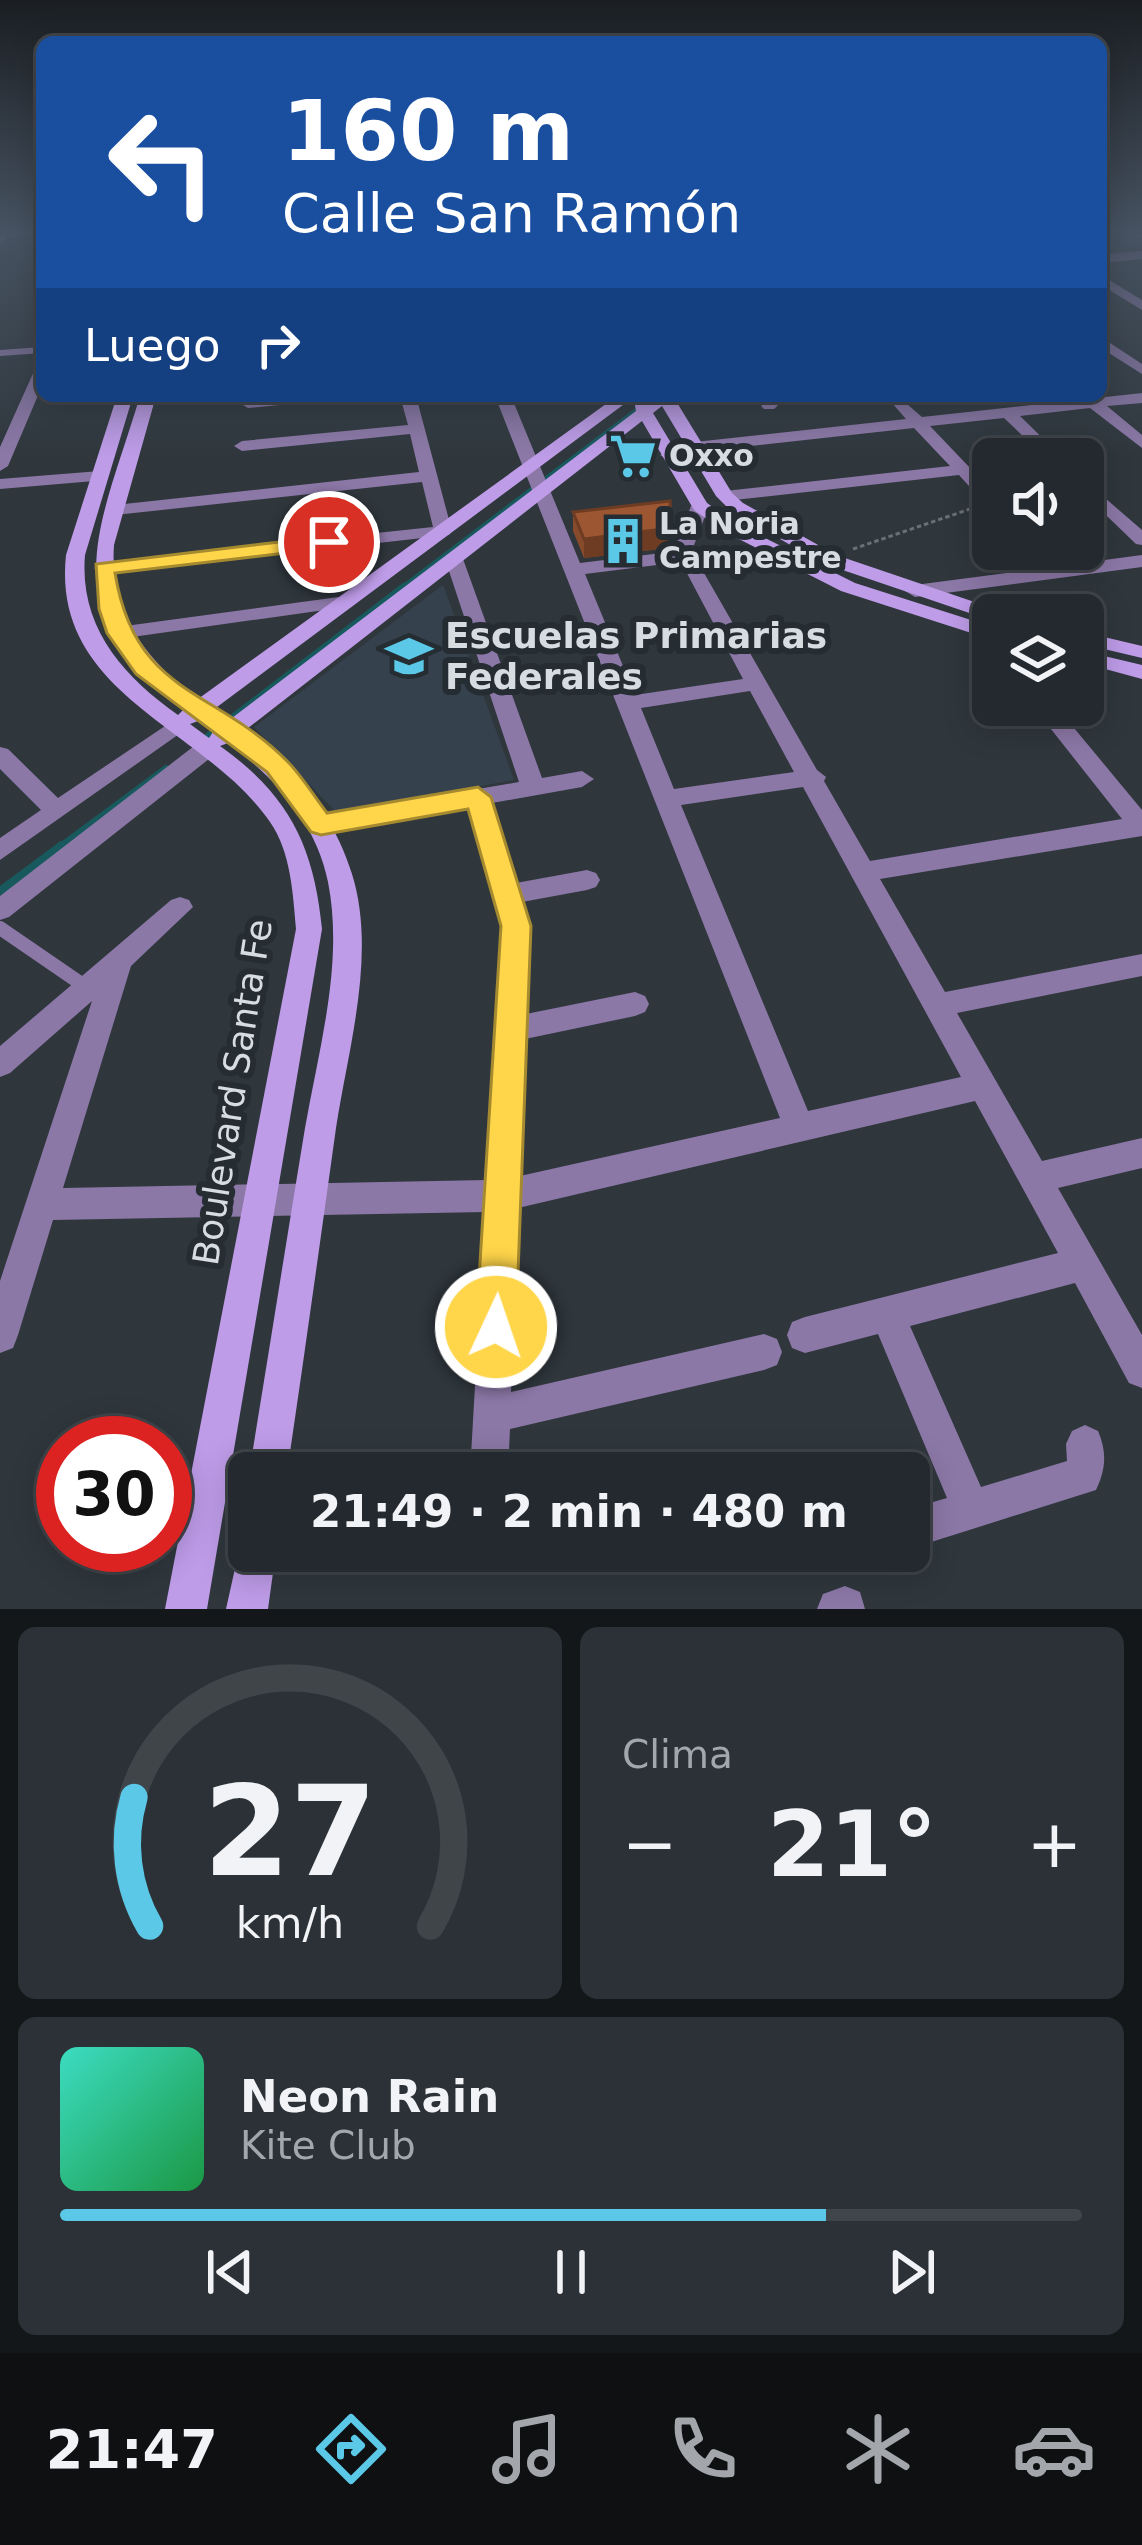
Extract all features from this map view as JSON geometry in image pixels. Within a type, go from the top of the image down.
[{"type":"street","points":[[1120,310],[1142,308]]},
{"type":"street","points":[[1107,345],[1141,370]]},
{"type":"street","points":[[1107,355],[1120,354]]},
{"type":"street","points":[[0,466],[36,383]]},
{"type":"street","points":[[1107,402],[1142,398]]},
{"type":"street","name":"Boulevard Santa Fe","points":[[122,402],[75,562],[81,615],[100,658],[129,690],[291,781],[321,825],[340,879],[344,975],[271,1452]]},
{"type":"street","name":"Boulevard Santa Fe","points":[[146,402],[115,510],[104,568],[118,633],[276,812],[295,847],[307,904],[308,952],[186,1609]]},
{"type":"street","points":[[248,402],[242,450],[417,429]]},
{"type":"street","points":[[410,402],[442,531]]},
{"type":"street","points":[[505,402],[800,1127]]},
{"type":"street","points":[[0,851],[56,810],[203,729],[454,560],[536,480],[636,402],[700,506],[755,542],[848,587],[972,618]]},
{"type":"street","points":[[669,402],[725,496],[829,560],[972,615]]},
{"type":"street","points":[[668,455],[695,447],[1103,402]]},
{"type":"street","points":[[1093,403],[1142,443]]},
{"type":"street","points":[[900,404],[972,482]]},
{"type":"street","points":[[1008,412],[1035,438]]},
{"type":"street","points":[[725,496],[960,470]]},
{"type":"street","points":[[0,484],[100,476]]},
{"type":"street","points":[[115,510],[430,476]]},
{"type":"street","points":[[0,910],[346,602],[442,531],[536,480]]},
{"type":"street","points":[[700,506],[688,530],[687,556],[1142,1370]]},
{"type":"street","points":[[1104,506],[1142,540]]},
{"type":"street","points":[[104,568],[442,531]]},
{"type":"street","points":[[575,569],[687,556]]},
{"type":"street","points":[[454,560],[532,787]]},
{"type":"street","points":[[915,591],[1142,561]]},
{"type":"street","points":[[118,633],[346,602]]},
{"type":"street","points":[[1114,646],[1142,642]]},
{"type":"street","points":[[1104,643],[1142,652]]},
{"type":"street","points":[[1104,662],[1142,672]]},
{"type":"street","points":[[628,703],[760,683]]},
{"type":"street","points":[[865,872],[1141,826],[1060,726]]},
{"type":"street","points":[[0,755],[56,810]]},
{"type":"street","points":[[666,799],[814,777]]},
{"type":"street","points":[[321,825],[582,778]]},
{"type":"street","points":[[478,797],[516,926],[490,1452]]},
{"type":"street","points":[[509,895],[587,880]]},
{"type":"street","points":[[0,1064],[180,907]]},
{"type":"street","points":[[0,1335],[119,960]]},
{"type":"street","points":[[938,1005],[1142,965]]},
{"type":"street","points":[[511,1029],[635,1004]]},
{"type":"street","points":[[42,1204],[503,1196],[984,1085]]},
{"type":"street","points":[[1035,1178],[1142,1153]]},
{"type":"street","points":[[0,1279],[26,1252]]},
{"type":"street","points":[[806,1335],[1083,1264]]},
{"type":"street","points":[[886,1314],[970,1509]]},
{"type":"street","points":[[492,1415],[764,1352]]},
{"type":"street","points":[[930,1522],[1082,1476],[1084,1444]]},
{"type":"street","points":[[247,1609],[253,1572]]},
{"type":"lane","points":[[0,352],[36,350]]},
{"type":"lane","points":[[0,928],[87,988]]},
{"type":"path","points":[[829,560],[972,509]]},
{"type":"shaded area","name":"Escuelas Primarias Federales","points":[[443,585],[514,780],[336,812],[254,727]]},
{"type":"building","points":[[670,501],[671,528],[584,539],[573,512]]},
{"type":"waterway","points":[[400,589],[635,411]]},
{"type":"waterway","points":[[205,738],[404,586]]},
{"type":"waterway","points":[[58,848],[166,768]]},
{"type":"waterway","points":[[0,891],[62,845]]},
{"type":"place","name":"Oxxo","points":[[633,456]]},
{"type":"place","name":"La Noria Campestre","points":[[623,541]]},
{"type":"place","name":"Escuelas Primarias Federales","points":[[409,656]]},
{"type":"route","points":[[329,542],[104,568],[112,620],[128,649],[155,679],[276,766],[321,825],[478,797],[497,848],[516,926],[496,1327]]}]
